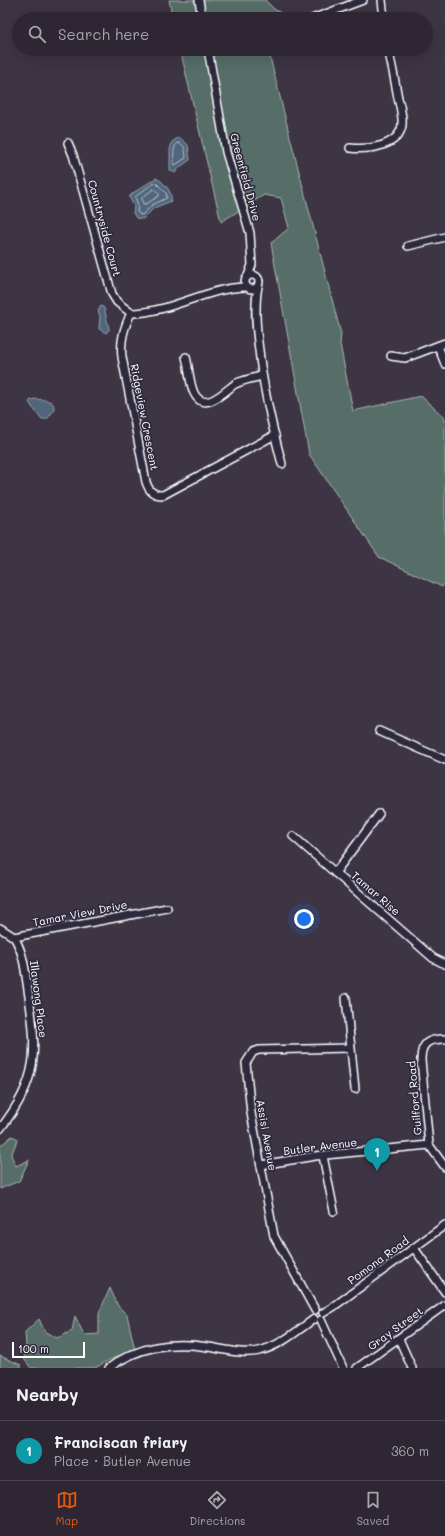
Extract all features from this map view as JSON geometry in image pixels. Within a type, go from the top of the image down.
[{"type":"street","points":[[199,0],[201,12]]},
{"type":"street","points":[[331,12],[363,0]]},
{"type":"street","points":[[382,0],[383,12]]},
{"type":"street","name":"Greenfield Drive","points":[[209,56],[226,152],[250,233],[252,265],[258,278]]},
{"type":"street","points":[[350,148],[362,149],[387,143],[393,140],[401,130],[401,110],[389,56]]},
{"type":"street","name":"Countryside Court","points":[[68,142],[112,294],[117,302],[131,313]]},
{"type":"street","points":[[408,246],[445,237]]},
{"type":"street","name":"Greenfield Drive","points":[[247,277],[252,265]]},
{"type":"street","points":[[233,287],[247,277],[255,275],[260,281],[255,302],[262,376],[282,464]]},
{"type":"street","points":[[247,277],[245,282],[255,302]]},
{"type":"street","points":[[131,313],[152,312],[182,301],[233,287],[253,289],[258,286]]},
{"type":"street","name":"Ridgeview Crescent","points":[[131,313],[121,340],[122,357],[146,482],[148,489],[152,493],[163,495],[275,436]]},
{"type":"street","points":[[391,356],[405,358],[441,345],[445,364]]},
{"type":"street","points":[[186,356],[195,394],[203,400],[212,401],[235,384],[262,376]]},
{"type":"street","points":[[379,731],[445,760]]},
{"type":"street","points":[[336,873],[379,814]]},
{"type":"street","name":"Tamar Rise","points":[[293,836],[433,958],[445,964]]},
{"type":"street","name":"Tamar View Drive","points":[[14,937],[166,908]]},
{"type":"street","points":[[0,928],[14,937]]},
{"type":"street","name":"Illawong Place","points":[[0,1129],[15,1110],[26,1087],[33,1064],[34,1053],[34,1033],[23,957],[14,937]]},
{"type":"street","points":[[346,998],[355,1089]]},
{"type":"street","name":"Guilford Road","points":[[445,1039],[431,1040],[421,1052],[429,1145],[445,1167]]},
{"type":"street","name":"Assisi Avenue","points":[[319,1317],[319,1309],[315,1310],[274,1236],[251,1113],[246,1063],[248,1057],[253,1052],[259,1050],[350,1048]]},
{"type":"street","name":"Butler Avenue","points":[[260,1165],[323,1156],[429,1145]]},
{"type":"street","points":[[323,1156],[334,1210]]},
{"type":"street","name":"Pomona Road","points":[[109,1368],[133,1354],[166,1345],[192,1344],[248,1352],[259,1351],[280,1342],[319,1317],[445,1225]]},
{"type":"street","points":[[414,1248],[445,1292]]},
{"type":"street","name":"Gray Street","points":[[357,1368],[445,1305]]},
{"type":"street","points":[[319,1317],[343,1368]]},
{"type":"street","points":[[399,1338],[412,1368]]},
{"type":"green space","points":[[169,0],[265,0],[279,12],[172,12]]},
{"type":"green space","points":[[182,56],[270,56],[341,334],[340,344],[353,411],[421,396],[445,418],[445,583],[442,587],[379,557],[309,454],[271,243],[289,228],[281,198],[264,195],[221,222]]},
{"type":"green space","points":[[12,1136],[18,1139],[11,1155],[16,1166],[29,1160],[19,1181],[0,1189],[0,1146]]},
{"type":"green space","points":[[110,1288],[118,1306],[127,1315],[135,1350],[109,1360],[95,1368],[31,1368],[24,1359],[26,1347],[25,1332],[39,1319],[45,1332],[57,1338],[72,1331],[75,1316],[84,1335],[99,1334],[99,1313]]},
{"type":"green space","points":[[0,1356],[21,1365],[21,1368],[0,1368]]},
{"type":"water","points":[[179,137],[188,145],[190,160],[180,167],[175,173],[170,170],[170,150],[172,142]]},
{"type":"water","points":[[156,178],[162,182],[171,194],[171,201],[154,208],[143,219],[136,218],[133,213],[134,206],[129,197]]},
{"type":"water","points":[[101,306],[104,308],[109,328],[106,333],[99,329],[100,316],[98,311]]},
{"type":"water","points":[[35,399],[45,400],[53,404],[53,411],[47,419],[42,419],[29,402]]},
{"type":"place","name":"Franciscan friary","points":[[377,1171]]}]
